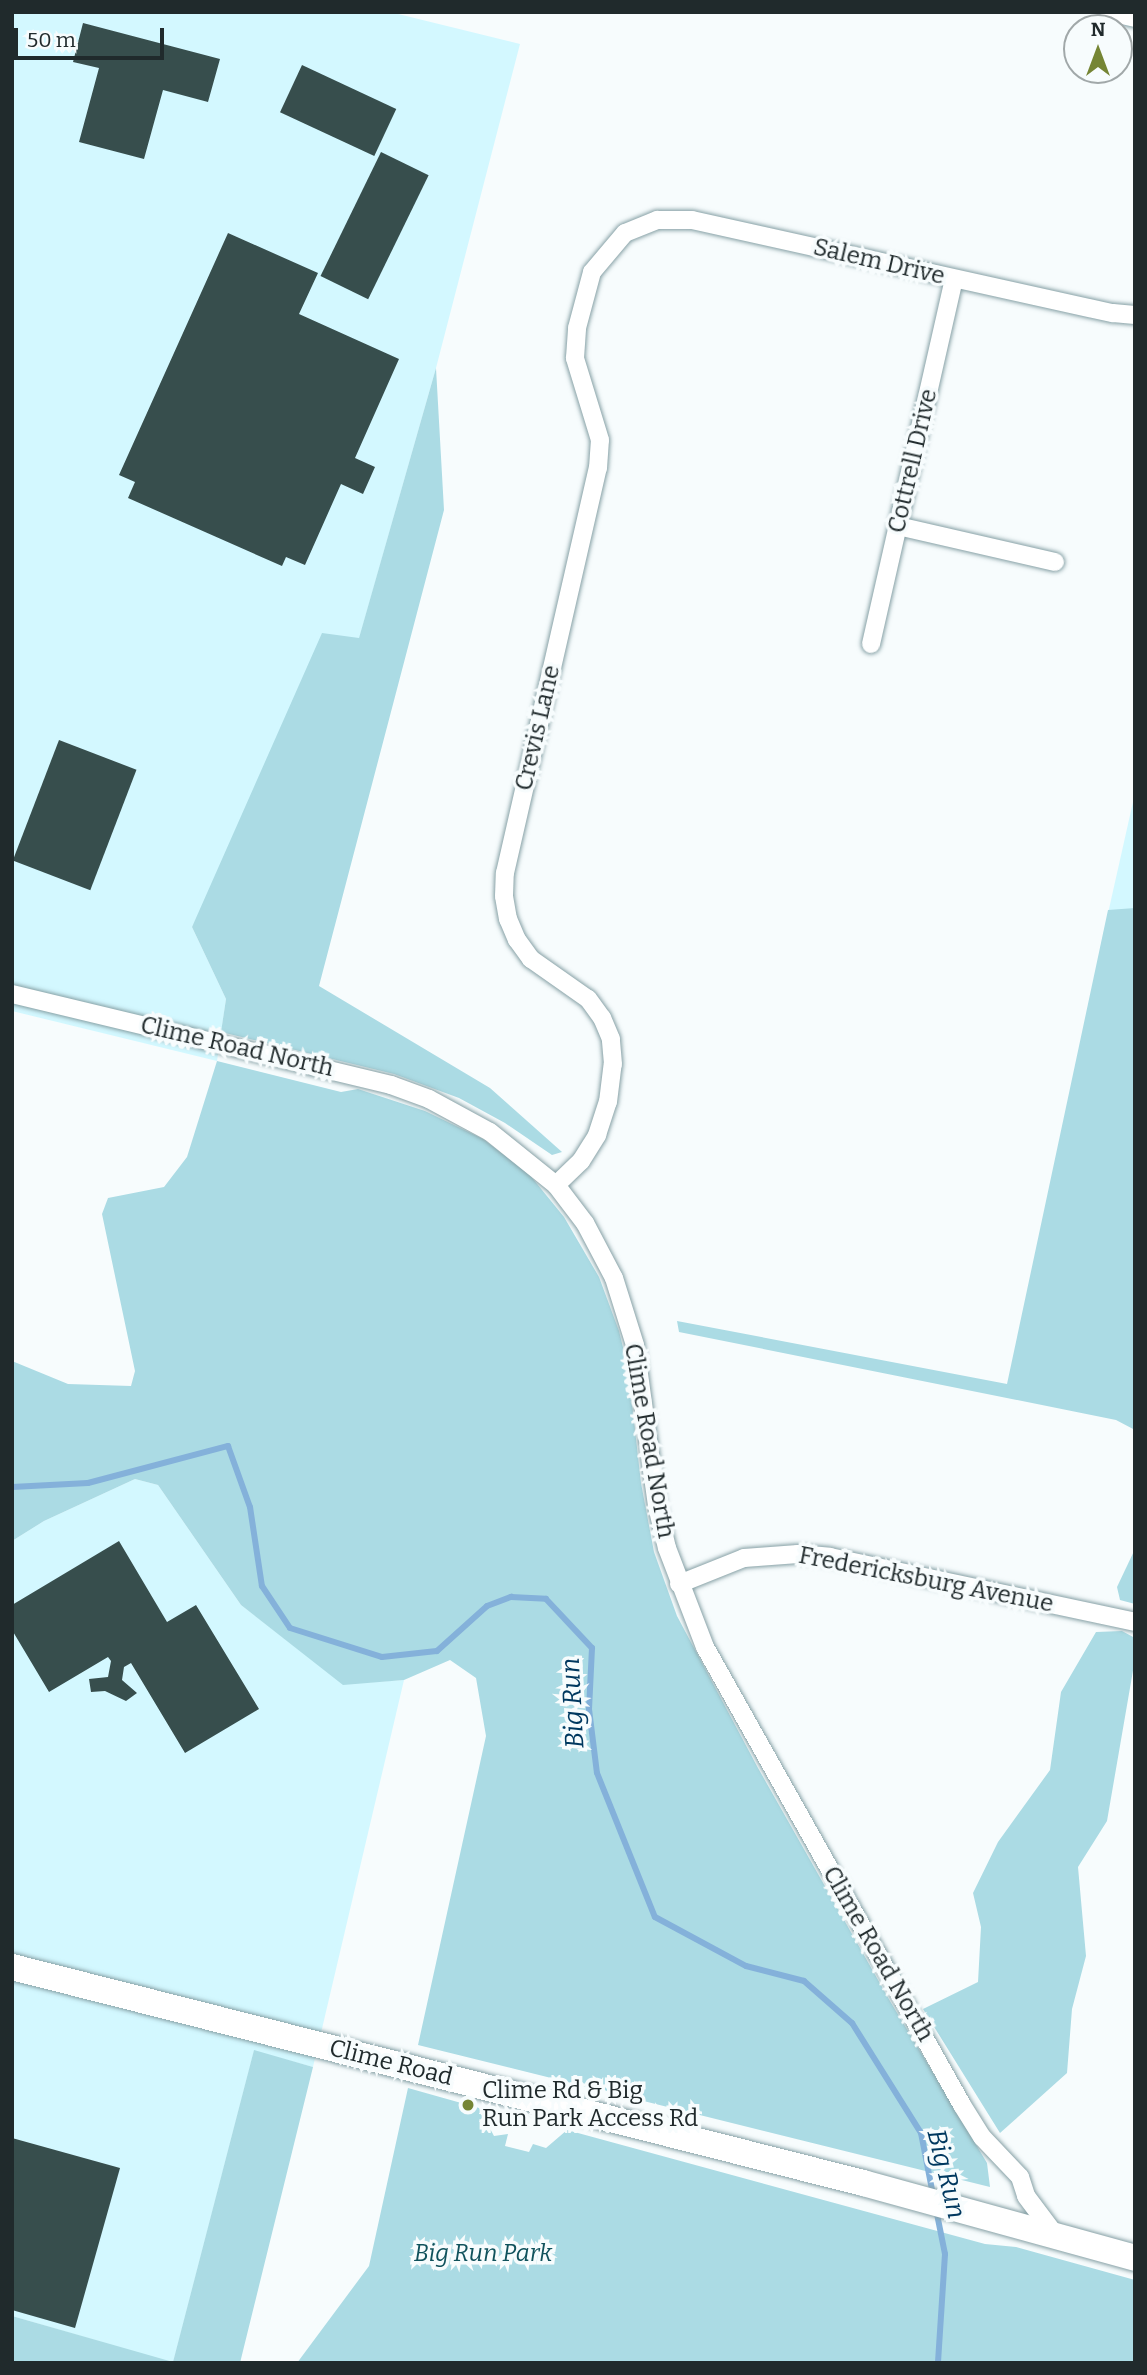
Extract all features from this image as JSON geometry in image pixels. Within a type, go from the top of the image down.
[{"type":"main road","name":"Clime Road","points":[[12,1967],[863,2183],[1135,2258]]},
{"type":"street","points":[[1109,12],[1135,18]]},
{"type":"street","name":"Salem Drive","points":[[625,233],[657,220],[692,220],[954,279],[1113,313],[1135,315]]},
{"type":"street","name":"Crevis Lane","points":[[556,1185],[581,1161],[597,1135],[608,1102],[613,1064],[611,1039],[603,1018],[588,999],[531,959],[517,940],[508,919],[504,897],[505,873],[598,468],[600,440],[575,358],[577,328],[592,272],[625,233]]},
{"type":"street","name":"Cottrell Drive","points":[[871,644],[954,279]]},
{"type":"street","points":[[898,526],[1055,562]]},
{"type":"street","name":"Clime Road North","points":[[12,994],[391,1085],[429,1099],[490,1132],[556,1185],[585,1223],[614,1278],[635,1345],[657,1506],[679,1584],[705,1647],[962,2105],[982,2137],[1020,2177],[1026,2196],[1056,2236]]},
{"type":"street","name":"Fredericksburg Avenue","points":[[679,1584],[744,1558],[798,1554],[830,1557],[1135,1622]]},
{"type":"shaded area","points":[[12,12],[390,12],[520,44],[436,368],[359,639],[192,927],[226,999],[217,1061],[12,1011]]},
{"type":"shaded area","points":[[1135,793],[1135,957],[1100,949]]},
{"type":"shaded area","points":[[135,1479],[158,1485],[241,1605],[343,1684],[404,1680],[313,2067],[254,2051],[173,2363],[12,2316],[12,1541],[44,1521]]},
{"type":"green space","points":[[436,368],[444,510],[319,986],[490,1088],[562,1152],[552,1155],[505,1123],[459,1098],[394,1074],[221,1032],[226,999],[192,927],[322,633],[359,638]]},
{"type":"green space","points":[[1135,908],[1135,1430],[1116,1420],[679,1332],[677,1321],[1007,1384],[1108,910]]},
{"type":"green space","points":[[217,1061],[341,1092],[358,1089],[425,1111],[483,1139],[529,1174],[564,1217],[599,1277],[619,1331],[628,1368],[641,1483],[654,1552],[677,1616],[758,1768],[890,2001],[987,2163],[990,2187],[418,2045],[486,1736],[476,1678],[450,1660],[404,1680],[343,1685],[241,1605],[158,1485],[135,1479],[44,1521],[12,1541],[12,1361],[68,1384],[131,1386],[135,1371],[102,1214],[108,1198],[164,1187],[187,1157]]},
{"type":"green space","points":[[1135,1549],[1135,1604],[1120,1600],[1117,1587]]},
{"type":"green space","points":[[1122,1631],[1135,1638],[1135,1659],[1107,1821],[1078,1867],[1086,1956],[1072,2009],[1067,2073],[1000,2133],[923,2009],[978,1982],[981,1927],[973,1893],[998,1842],[1050,1770],[1061,1692],[1096,1632]]},
{"type":"green space","points":[[254,2050],[313,2067],[240,2363],[12,2363],[12,2316],[173,2362]]},
{"type":"green space","name":"Big Run Park","points":[[408,2088],[479,2108],[494,2136],[508,2134],[505,2146],[529,2152],[533,2144],[546,2148],[567,2130],[985,2244],[1016,2247],[1135,2280],[1135,2363],[297,2363],[369,2266]]},
{"type":"building","points":[[83,23],[220,59],[208,102],[163,90],[144,159],[79,142],[99,68],[73,62]]},
{"type":"building","points":[[302,65],[396,109],[374,156],[280,112]]},
{"type":"building","points":[[381,152],[429,175],[368,299],[321,276]]},
{"type":"building","points":[[228,233],[318,273],[299,314],[399,359],[355,458],[375,467],[363,494],[341,484],[305,565],[286,557],[282,566],[128,498],[135,482],[119,475]]},
{"type":"building","points":[[59,740],[136,770],[90,890],[13,860]]},
{"type":"building","points":[[119,1541],[167,1622],[196,1605],[259,1709],[185,1753],[131,1663],[124,1667],[122,1680],[137,1693],[126,1701],[105,1691],[91,1692],[89,1679],[108,1677],[111,1661],[108,1657],[49,1692],[12,1630],[12,1605]]},
{"type":"building","points":[[12,2138],[120,2168],[75,2328],[12,2310]]},
{"type":"waterway","name":"Big Run","points":[[12,1487],[88,1483],[228,1446],[250,1507],[262,1586],[290,1628],[382,1657],[437,1651],[487,1606],[511,1597],[546,1599],[592,1648],[589,1709],[597,1773],[655,1917],[746,1966],[804,1981],[852,2023],[921,2133],[933,2195]]},
{"type":"waterway","name":"Big Run","points":[[936,2209],[945,2254],[938,2363]]},
{"type":"place","name":"Clime Rd & Big Run Park Access Rd","points":[[468,2105]]}]
